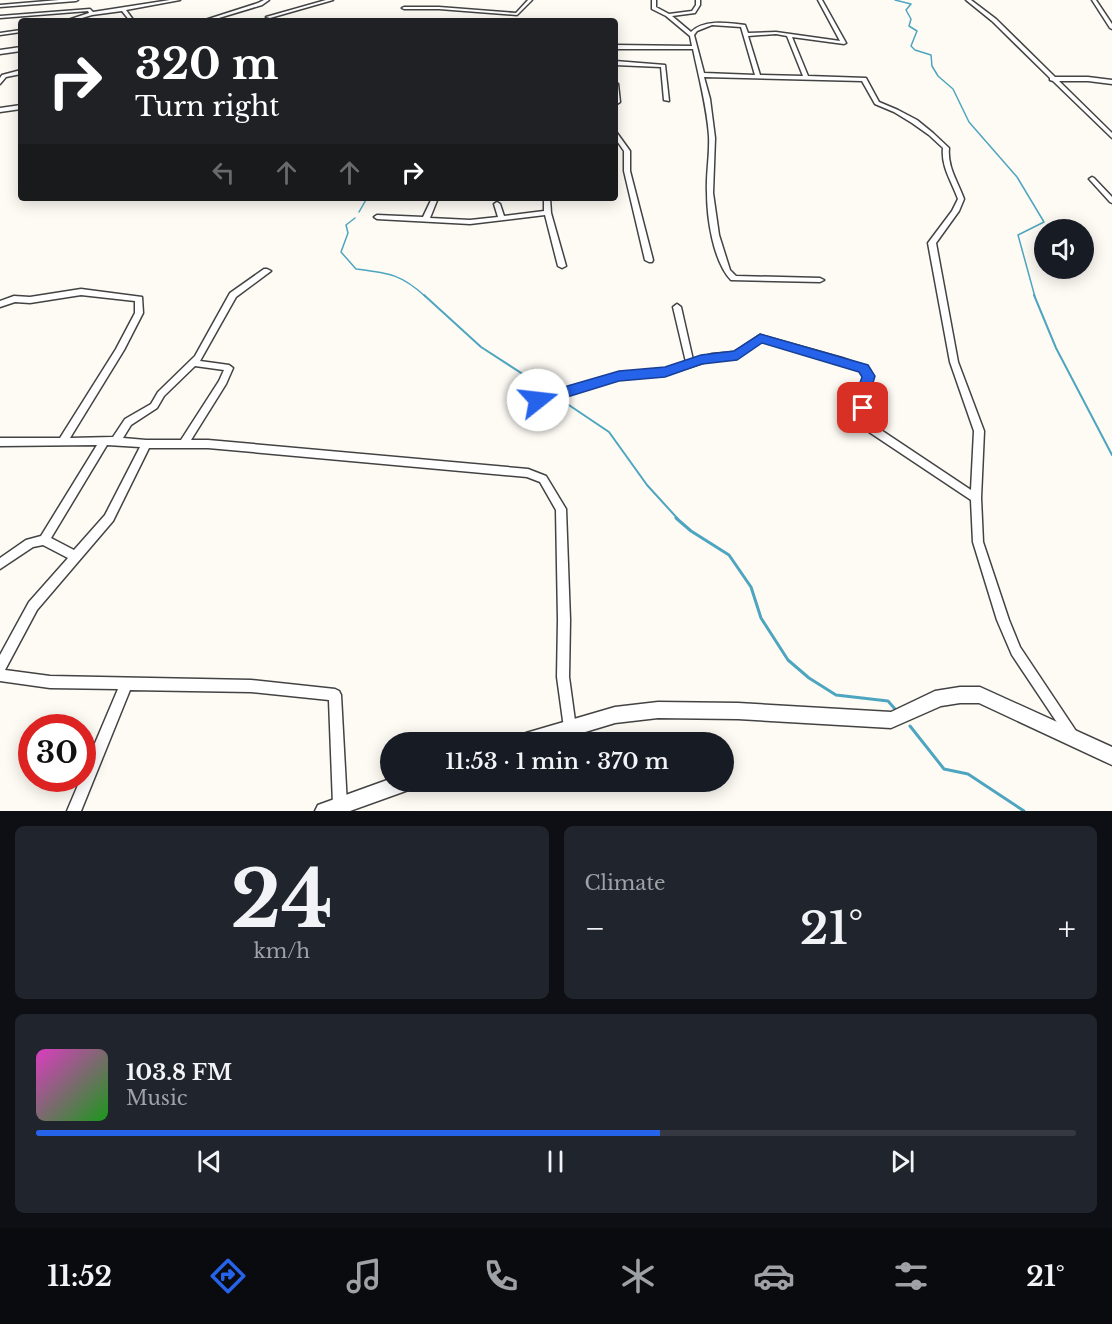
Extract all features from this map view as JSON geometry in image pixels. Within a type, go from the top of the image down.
[{"type":"street","points":[[0,6],[76,0]]},
{"type":"street","points":[[78,18],[143,3],[178,0]]},
{"type":"street","points":[[214,18],[267,0]]},
{"type":"street","points":[[268,17],[331,0]]},
{"type":"street","points":[[516,18],[530,0]]},
{"type":"street","points":[[654,0],[654,8],[668,15],[692,35],[702,75],[712,138],[710,193],[716,235],[727,271],[734,278],[820,280]]},
{"type":"street","points":[[668,15],[693,12],[698,5],[698,0]]},
{"type":"street","points":[[746,35],[761,33],[789,35],[844,43],[820,0]]},
{"type":"street","points":[[968,0],[994,20],[1112,136]]},
{"type":"street","points":[[1094,0],[1112,28]]},
{"type":"street","points":[[404,8],[439,8],[517,14]]},
{"type":"street","points":[[123,9],[130,18]]},
{"type":"street","points":[[0,17],[77,10],[90,10],[92,14]]},
{"type":"street","points":[[692,35],[702,26],[724,23],[743,26],[758,77]]},
{"type":"street","points":[[0,34],[18,31]]},
{"type":"street","points":[[789,35],[806,77]]},
{"type":"street","points":[[618,46],[695,48]]},
{"type":"street","points":[[0,52],[18,49]]},
{"type":"street","points":[[618,63],[663,66],[667,100]]},
{"type":"street","points":[[0,81],[4,76],[18,73]]},
{"type":"street","points":[[702,75],[864,79],[877,103],[891,108],[929,132],[946,148],[945,159],[961,199],[954,216],[939,230],[932,243],[954,362],[979,431],[976,498],[978,542],[1003,620],[1016,651],[1073,736]]},
{"type":"street","points":[[1052,79],[1112,82]]},
{"type":"street","points":[[0,110],[18,107]]},
{"type":"street","points":[[618,138],[627,151],[627,171],[649,260]]},
{"type":"street","points":[[618,171],[627,171]]},
{"type":"street","points":[[1092,179],[1112,201]]},
{"type":"street","points":[[426,219],[434,201]]},
{"type":"street","points":[[547,201],[548,213],[562,266]]},
{"type":"street","points":[[497,204],[502,219]]},
{"type":"street","points":[[377,217],[470,222],[548,213]]},
{"type":"street","points":[[116,441],[128,423],[154,406],[161,394],[194,363],[233,295],[267,271]]},
{"type":"street","points":[[0,304],[14,299],[30,300],[81,292],[139,299],[139,313],[120,350],[62,442]]},
{"type":"street","points":[[677,308],[690,363]]},
{"type":"street","points":[[538,400],[551,392],[564,393],[619,376],[665,372],[712,357],[737,355],[760,338],[864,369],[868,376],[862,403],[865,420],[872,429],[976,498]]},
{"type":"street","points":[[184,443],[223,382],[229,368],[194,363]]},
{"type":"street","points":[[0,442],[184,443],[528,473],[543,479],[561,509],[563,677],[570,728]]},
{"type":"street","points":[[44,540],[103,442]]},
{"type":"street","points":[[0,667],[33,606],[109,518],[146,444]]},
{"type":"street","points":[[0,564],[30,543],[44,540],[75,556]]},
{"type":"street","points":[[0,675],[50,682],[251,686],[334,695],[332,808],[380,792]]},
{"type":"street","points":[[74,811],[126,684]]},
{"type":"street","points":[[557,732],[615,715],[658,710],[738,711],[891,720],[907,716],[927,702],[946,695],[959,694],[980,695],[1112,756]]},
{"type":"waterway","points":[[895,0],[911,4],[906,10],[911,19],[909,26],[917,31],[911,46],[915,50],[931,55],[932,66],[938,76],[953,89],[969,122],[1017,177],[1044,222],[1018,235],[1035,297]]},
{"type":"waterway","points":[[359,212],[365,201]]},
{"type":"waterway","points":[[355,218],[346,225],[348,233],[341,252],[356,269],[402,279],[426,297]]},
{"type":"waterway","points":[[424,295],[481,347],[549,391]]},
{"type":"waterway","points":[[1034,295],[1056,348],[1112,455]]},
{"type":"waterway","points":[[554,395],[609,432],[647,485],[678,519]]},
{"type":"waterway","points":[[676,518],[691,531],[729,555],[751,587],[761,618],[788,660],[809,678],[836,695],[888,701],[895,709]]},
{"type":"waterway","points":[[910,726],[944,769],[968,774],[1024,811]]},
{"type":"route","points":[[538,400],[551,392],[564,393],[590,383],[619,376],[665,372],[712,357],[737,355],[760,338],[864,369],[868,376],[862,396],[863,408]]}]
